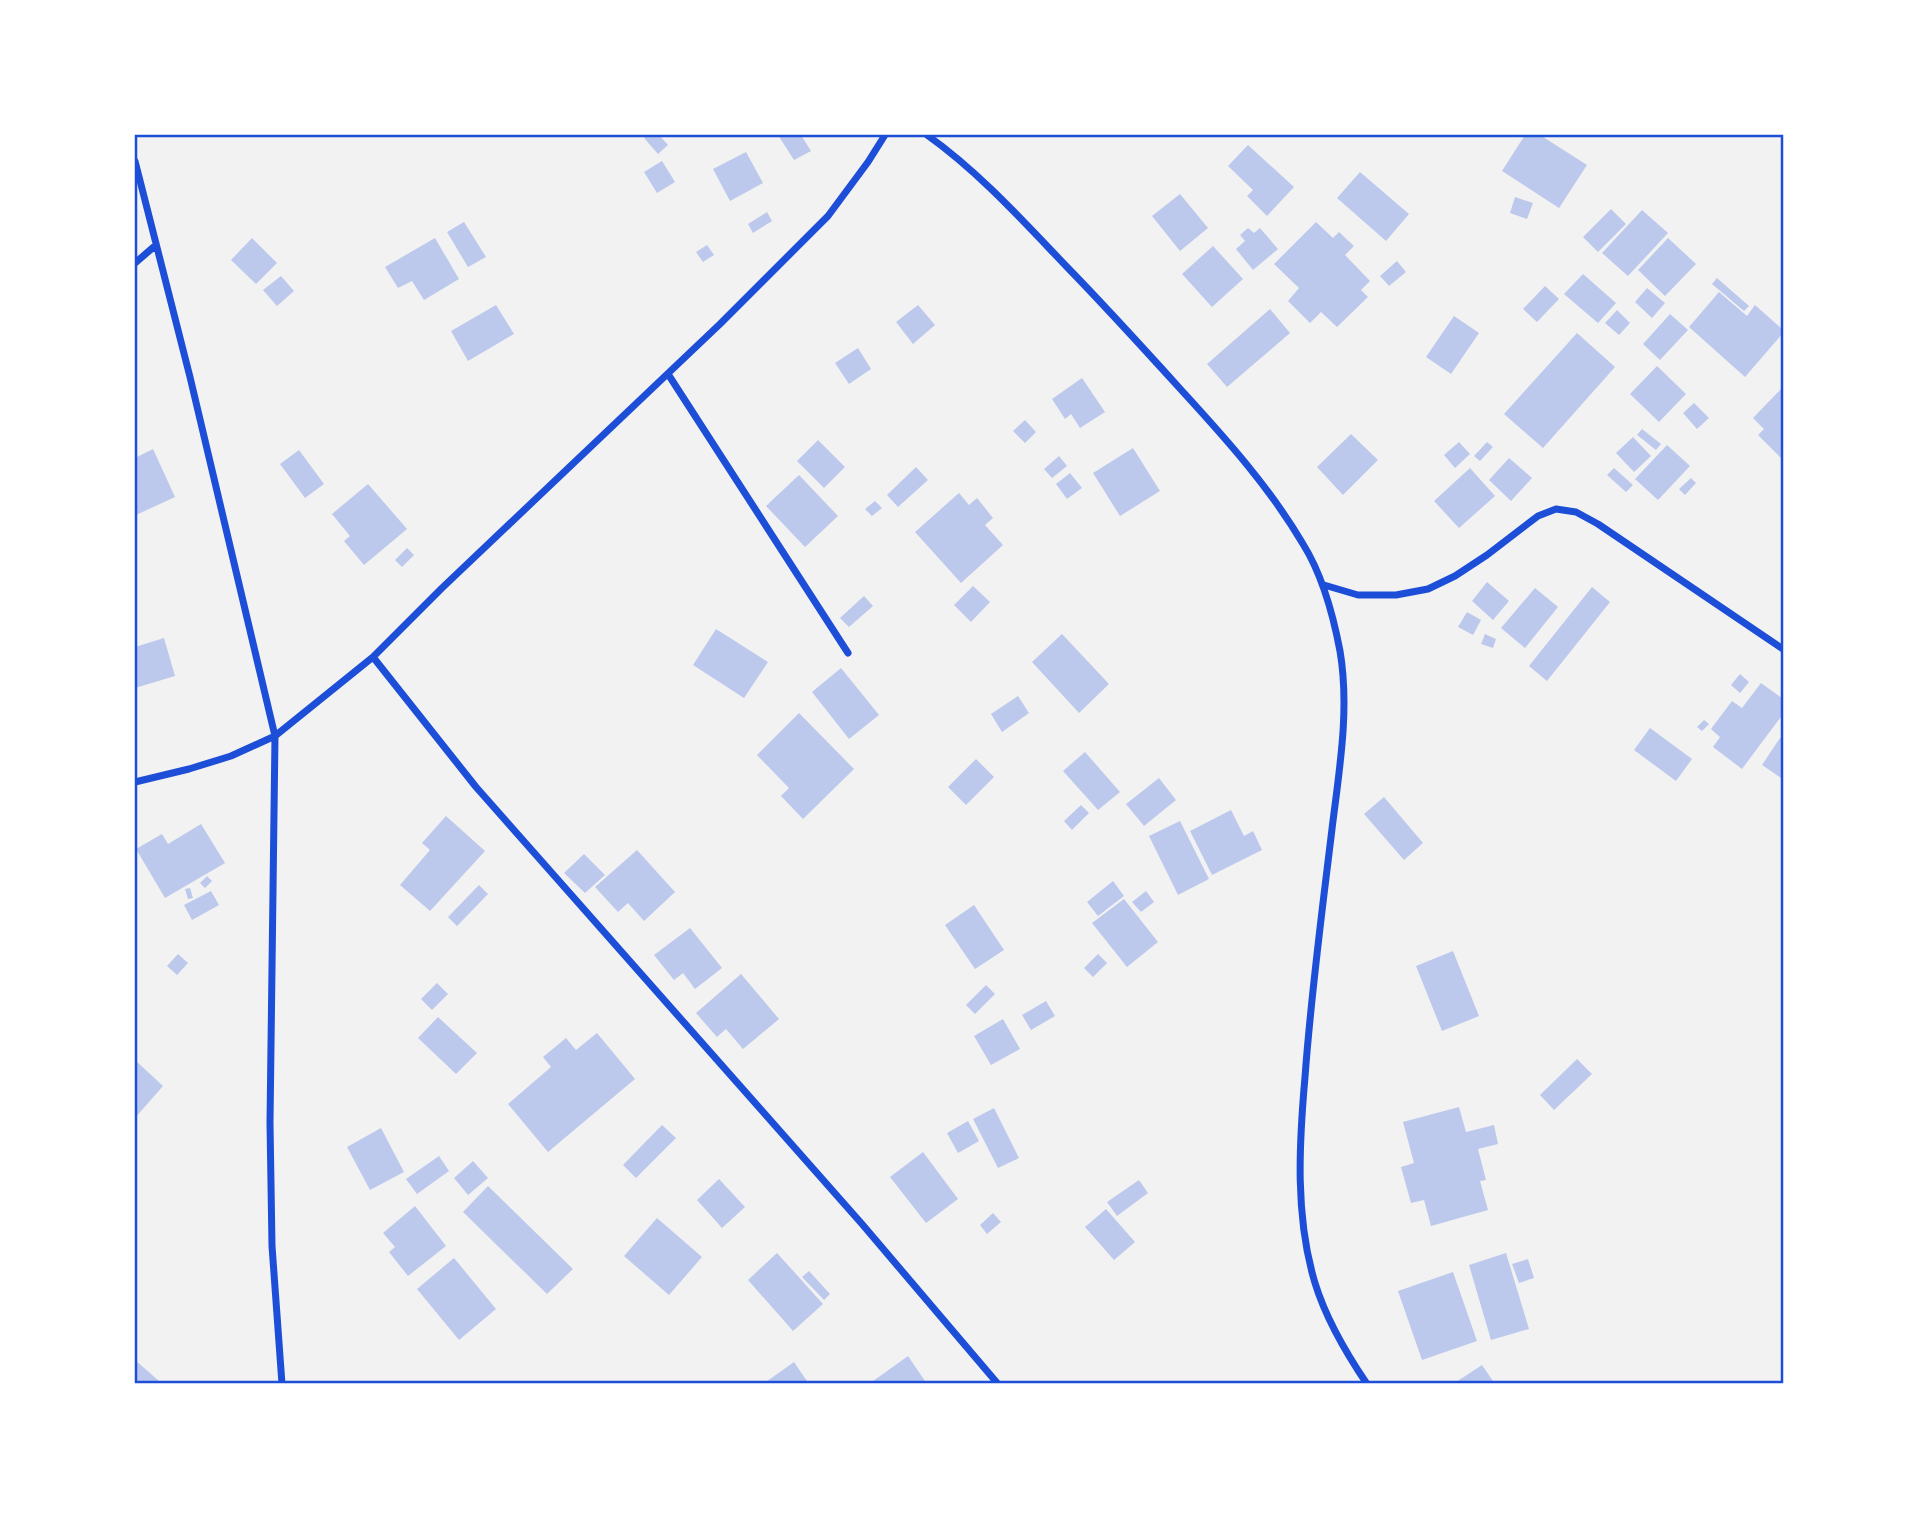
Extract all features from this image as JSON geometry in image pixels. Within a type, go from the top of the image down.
[{"type":"street","points":[[135,782],[231,756],[275,736],[373,657],[828,216],[885,135]]},
{"type":"street","points":[[927,135],[950,151],[1007,205],[1108,309],[1234,448],[1272,494],[1303,544],[1324,585],[1340,653],[1344,702],[1342,752],[1309,1014],[1301,1122],[1302,1221],[1315,1284],[1341,1345],[1367,1384]]},
{"type":"street","points":[[135,161],[275,736],[270,1123],[272,1246],[282,1384]]},
{"type":"street","points":[[135,263],[156,245]]},
{"type":"street","points":[[668,374],[848,653]]},
{"type":"street","points":[[1324,585],[1358,595],[1396,595],[1428,589],[1466,569],[1538,516],[1556,509],[1576,512],[1598,524],[1783,649]]},
{"type":"street","points":[[373,657],[476,787],[862,1224],[998,1384]]},
{"type":"building","points":[[648,135],[659,135],[668,145],[658,154],[644,138]]},
{"type":"building","points":[[778,135],[801,135],[811,151],[794,160]]},
{"type":"building","points":[[1525,135],[1540,135],[1587,165],[1559,208],[1502,171]]},
{"type":"building","points":[[1248,145],[1294,187],[1267,216],[1247,196],[1253,190],[1228,166]]},
{"type":"building","points":[[746,152],[763,183],[730,201],[713,169]]},
{"type":"building","points":[[662,161],[675,182],[657,193],[644,172]]},
{"type":"building","points":[[1360,172],[1409,214],[1386,241],[1337,198]]},
{"type":"building","points":[[1180,194],[1208,228],[1180,251],[1152,216]]},
{"type":"building","points":[[1515,197],[1533,203],[1527,219],[1510,213]]},
{"type":"building","points":[[1611,209],[1626,224],[1598,252],[1583,237]]},
{"type":"building","points":[[1642,210],[1668,233],[1628,276],[1602,253]]},
{"type":"building","points":[[767,212],[772,221],[753,233],[748,224]]},
{"type":"building","points":[[464,222],[486,257],[468,267],[447,232]]},
{"type":"building","points":[[1316,222],[1333,238],[1339,232],[1354,246],[1345,255],[1370,281],[1361,290],[1368,297],[1337,327],[1321,312],[1310,323],[1288,301],[1299,288],[1274,264]]},
{"type":"building","points":[[1248,228],[1254,233],[1260,228],[1278,249],[1253,270],[1236,249],[1245,241],[1240,235]]},
{"type":"building","points":[[252,238],[277,263],[256,284],[231,260]]},
{"type":"building","points":[[435,238],[459,279],[424,300],[412,281],[398,288],[385,267]]},
{"type":"building","points":[[1668,238],[1696,264],[1665,296],[1638,270]]},
{"type":"building","points":[[707,245],[714,255],[703,262],[696,252]]},
{"type":"building","points":[[1213,246],[1243,279],[1212,307],[1182,274]]},
{"type":"building","points":[[1397,261],[1406,272],[1389,286],[1380,276]]},
{"type":"building","points":[[1583,274],[1616,303],[1598,323],[1564,294]]},
{"type":"building","points":[[281,276],[294,291],[277,306],[263,290]]},
{"type":"building","points":[[1717,278],[1749,306],[1744,311],[1712,284]]},
{"type":"building","points":[[1545,286],[1559,299],[1537,322],[1523,309]]},
{"type":"building","points":[[1647,288],[1665,303],[1652,318],[1635,302]]},
{"type":"building","points":[[1719,292],[1747,316],[1755,305],[1783,330],[1745,377],[1689,327]]},
{"type":"building","points":[[496,305],[514,334],[468,361],[451,331]]},
{"type":"building","points":[[918,305],[935,325],[913,344],[896,322]]},
{"type":"building","points":[[1270,309],[1290,333],[1227,387],[1207,364]]},
{"type":"building","points":[[1617,310],[1630,323],[1619,335],[1605,323]]},
{"type":"building","points":[[1670,314],[1688,330],[1660,360],[1643,344]]},
{"type":"building","points":[[1454,316],[1479,333],[1451,374],[1426,357]]},
{"type":"building","points":[[1577,333],[1615,367],[1543,448],[1504,414]]},
{"type":"building","points":[[858,348],[871,369],[849,384],[835,363]]},
{"type":"building","points":[[1657,366],[1686,394],[1659,422],[1630,394]]},
{"type":"building","points":[[1082,378],[1105,412],[1080,428],[1071,414],[1065,419],[1052,399]]},
{"type":"building","points":[[1783,387],[1783,460],[1758,435],[1764,429],[1753,418]]},
{"type":"building","points":[[1694,403],[1709,418],[1697,429],[1683,413]]},
{"type":"building","points":[[1025,420],[1036,432],[1025,443],[1013,431]]},
{"type":"building","points":[[1642,429],[1661,444],[1656,450],[1637,435]]},
{"type":"building","points":[[1351,434],[1378,460],[1343,495],[1317,467]]},
{"type":"building","points":[[1633,437],[1651,456],[1634,472],[1616,453]]},
{"type":"building","points":[[818,440],[845,467],[824,488],[797,461]]},
{"type":"building","points":[[1459,442],[1470,454],[1455,468],[1444,455]]},
{"type":"building","points":[[1487,442],[1493,447],[1480,461],[1474,456]]},
{"type":"building","points":[[1667,445],[1690,466],[1658,500],[1635,479]]},
{"type":"building","points":[[1133,448],[1160,491],[1120,516],[1093,473]]},
{"type":"building","points":[[153,449],[175,497],[136,515],[135,458]]},
{"type":"building","points":[[299,450],[324,484],[305,498],[280,464]]},
{"type":"building","points":[[1059,456],[1067,466],[1052,478],[1044,469]]},
{"type":"building","points":[[1509,458],[1532,478],[1511,501],[1489,480]]},
{"type":"building","points":[[916,467],[928,480],[898,507],[887,495]]},
{"type":"building","points":[[1470,468],[1495,496],[1459,528],[1434,501]]},
{"type":"building","points":[[1614,468],[1633,485],[1626,492],[1607,475]]},
{"type":"building","points":[[1070,473],[1082,488],[1067,499],[1056,484]]},
{"type":"building","points":[[799,475],[838,516],[805,547],[766,506]]},
{"type":"building","points":[[1691,478],[1696,483],[1685,495],[1679,489]]},
{"type":"building","points":[[368,484],[407,529],[364,565],[344,541],[350,536],[332,514]]},
{"type":"building","points":[[959,493],[969,505],[977,498],[993,518],[985,525],[1003,545],[961,583],[915,532]]},
{"type":"building","points":[[875,501],[882,508],[872,516],[865,509]]},
{"type":"building","points":[[407,548],[414,555],[402,567],[395,560]]},
{"type":"building","points":[[1487,582],[1509,601],[1493,620],[1472,601]]},
{"type":"building","points":[[973,586],[990,602],[971,622],[954,605]]},
{"type":"building","points":[[1592,587],[1610,602],[1547,681],[1529,666]]},
{"type":"building","points":[[1535,588],[1558,607],[1525,648],[1501,628]]},
{"type":"building","points":[[864,596],[873,606],[849,627],[840,618]]},
{"type":"building","points":[[1467,612],[1481,620],[1473,635],[1458,627]]},
{"type":"building","points":[[716,629],[768,662],[744,698],[693,665]]},
{"type":"building","points":[[1062,634],[1109,684],[1079,713],[1032,662]]},
{"type":"building","points":[[1485,634],[1496,639],[1493,648],[1481,644]]},
{"type":"building","points":[[164,638],[175,676],[135,688],[135,647]]},
{"type":"building","points":[[841,668],[879,715],[849,739],[812,692]]},
{"type":"building","points":[[1740,674],[1749,682],[1740,693],[1731,685]]},
{"type":"building","points":[[1761,683],[1783,699],[1783,714],[1742,769],[1713,747],[1720,737],[1711,729],[1732,701],[1742,708]]},
{"type":"building","points":[[1018,696],[1029,713],[1002,732],[991,714]]},
{"type":"building","points":[[799,713],[854,769],[803,819],[781,796],[789,788],[757,755]]},
{"type":"building","points":[[1704,720],[1709,724],[1702,731],[1697,727]]},
{"type":"building","points":[[1650,728],[1692,759],[1676,781],[1634,750]]},
{"type":"building","points":[[1780,738],[1783,739],[1781,778],[1762,765]]},
{"type":"building","points":[[1085,752],[1120,792],[1098,810],[1063,771]]},
{"type":"building","points":[[976,759],[994,777],[966,805],[948,787]]},
{"type":"building","points":[[1159,778],[1176,800],[1144,826],[1126,804]]},
{"type":"building","points":[[1384,797],[1423,843],[1404,860],[1364,814]]},
{"type":"building","points":[[1081,805],[1089,813],[1072,830],[1064,821]]},
{"type":"building","points":[[1231,810],[1244,836],[1253,831],[1262,850],[1212,875],[1190,831]]},
{"type":"building","points":[[446,816],[485,851],[430,911],[400,885],[430,850],[422,843]]},
{"type":"building","points":[[1180,821],[1209,879],[1178,895],[1149,836]]},
{"type":"building","points":[[201,824],[225,863],[165,898],[136,849],[162,834],[168,844]]},
{"type":"building","points":[[637,850],[675,892],[644,921],[628,903],[618,912],[595,887]]},
{"type":"building","points":[[584,854],[605,875],[585,893],[564,873]]},
{"type":"building","points":[[207,876],[212,881],[205,888],[200,883]]},
{"type":"building","points":[[1113,881],[1124,896],[1098,916],[1087,902]]},
{"type":"building","points":[[479,885],[488,894],[457,926],[448,917]]},
{"type":"building","points":[[190,888],[193,898],[188,899],[185,889]]},
{"type":"building","points":[[211,891],[219,905],[192,920],[184,905]]},
{"type":"building","points":[[1146,891],[1154,902],[1141,912],[1132,902]]},
{"type":"building","points":[[1124,899],[1158,942],[1127,967],[1092,923]]},
{"type":"building","points":[[974,905],[1004,950],[975,969],[945,925]]},
{"type":"building","points":[[690,928],[722,968],[695,989],[683,973],[674,980],[654,955]]},
{"type":"building","points":[[1453,951],[1479,1016],[1442,1031],[1416,966]]},
{"type":"building","points":[[178,954],[188,963],[177,975],[167,966]]},
{"type":"building","points":[[1098,954],[1107,963],[1093,977],[1084,968]]},
{"type":"building","points":[[741,974],[779,1019],[743,1049],[726,1029],[717,1037],[696,1013]]},
{"type":"building","points":[[437,983],[448,994],[432,1010],[421,999]]},
{"type":"building","points":[[986,985],[995,994],[975,1014],[966,1005]]},
{"type":"building","points":[[1046,1001],[1055,1016],[1031,1030],[1022,1015]]},
{"type":"building","points":[[438,1017],[477,1053],[456,1074],[418,1038]]},
{"type":"building","points":[[1003,1019],[1020,1049],[991,1065],[974,1036]]},
{"type":"building","points":[[597,1033],[635,1079],[548,1152],[508,1104],[551,1067],[543,1057],[566,1038],[576,1050]]},
{"type":"building","points":[[1577,1059],[1592,1074],[1554,1110],[1540,1095]]},
{"type":"building","points":[[135,1060],[163,1086],[135,1118]]},
{"type":"building","points":[[1459,1107],[1466,1132],[1494,1125],[1498,1144],[1478,1149],[1486,1180],[1480,1181],[1488,1210],[1431,1226],[1424,1200],[1411,1203],[1401,1167],[1414,1163],[1403,1122]]},
{"type":"building","points":[[994,1108],[1019,1158],[998,1168],[973,1119]]},
{"type":"building","points":[[968,1121],[979,1141],[958,1153],[947,1133]]},
{"type":"building","points":[[662,1125],[676,1138],[636,1178],[623,1165]]},
{"type":"building","points":[[381,1128],[404,1172],[370,1190],[347,1147]]},
{"type":"building","points":[[923,1152],[958,1199],[926,1223],[890,1177]]},
{"type":"building","points":[[439,1156],[449,1171],[417,1194],[406,1179]]},
{"type":"building","points":[[473,1161],[488,1178],[468,1195],[454,1178]]},
{"type":"building","points":[[719,1179],[745,1207],[722,1228],[697,1200]]},
{"type":"building","points":[[1139,1180],[1148,1193],[1117,1216],[1107,1202]]},
{"type":"building","points":[[488,1186],[573,1269],[547,1294],[463,1212]]},
{"type":"building","points":[[415,1206],[446,1246],[408,1276],[389,1252],[395,1247],[383,1233]]},
{"type":"building","points":[[1106,1209],[1135,1242],[1114,1260],[1085,1227]]},
{"type":"building","points":[[993,1213],[1001,1222],[987,1234],[980,1225]]},
{"type":"building","points":[[657,1218],[702,1257],[669,1295],[624,1256]]},
{"type":"building","points":[[777,1253],[823,1304],[793,1331],[748,1280]]},
{"type":"building","points":[[1506,1253],[1529,1329],[1491,1340],[1469,1265]]},
{"type":"building","points":[[454,1258],[496,1309],[459,1340],[417,1289]]},
{"type":"building","points":[[1528,1259],[1534,1278],[1519,1283],[1512,1264]]},
{"type":"building","points":[[809,1271],[830,1294],[824,1300],[802,1277]]},
{"type":"building","points":[[1453,1272],[1477,1341],[1422,1360],[1398,1291]]},
{"type":"building","points":[[908,1356],[927,1384],[869,1384]]},
{"type":"building","points":[[135,1360],[159,1381],[156,1384],[135,1384]]},
{"type":"building","points":[[794,1362],[809,1384],[763,1384]]},
{"type":"building","points":[[1482,1365],[1495,1384],[1453,1384]]}]
